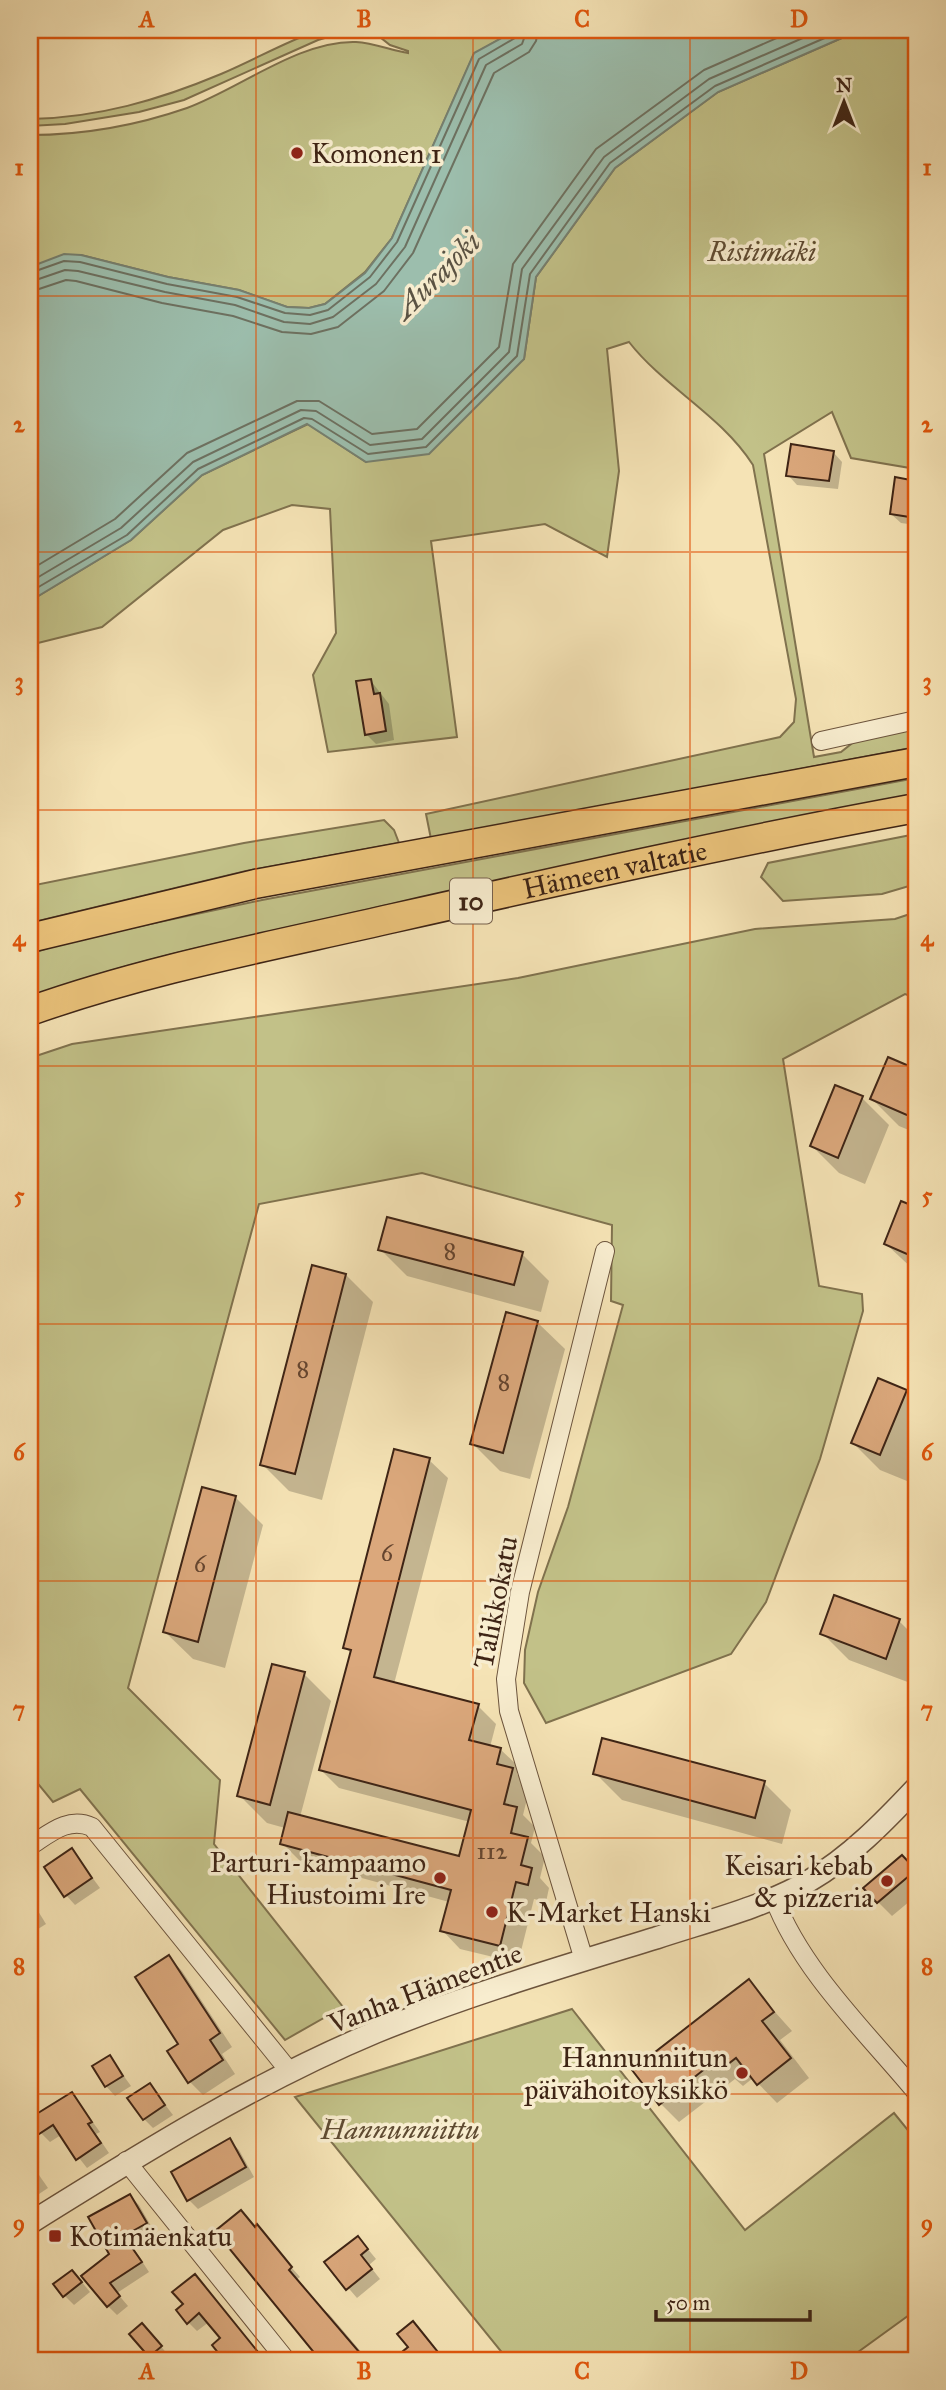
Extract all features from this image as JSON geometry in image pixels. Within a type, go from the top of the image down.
[{"type":"highway","name":"Hämeen valtatie","points":[[30,938],[255,884],[916,762]]},
{"type":"highway","name":"Hämeen valtatie","points":[[30,1011],[138,977],[264,947],[595,873],[916,808]]},
{"type":"street","points":[[821,741],[916,720]]},
{"type":"street","name":"Talikkokatu","points":[[584,1960],[509,1711],[506,1679],[520,1592],[605,1251]]},
{"type":"street","name":"Vanha Hämeentie","points":[[30,2223],[126,2161],[290,2071],[376,2032],[774,1898],[810,1881],[853,1850],[916,1787]]},
{"type":"street","points":[[30,1846],[59,1827],[73,1823],[87,1824],[100,1835],[290,2071]]},
{"type":"street","points":[[774,1898],[788,1931],[809,1963],[916,2092]]},
{"type":"street","points":[[126,2161],[286,2360]]},
{"type":"green space","points":[[319,30],[352,30],[318,40],[184,100],[139,112],[65,124],[30,126],[30,119],[104,111],[174,92]]},
{"type":"green space","points":[[371,30],[516,30],[474,54],[392,238],[365,272],[325,304],[309,308],[287,307],[239,290],[168,277],[81,255],[30,267],[30,135],[90,131],[168,114],[207,100],[292,57],[335,43],[356,42],[408,53],[390,45]]},
{"type":"green space","name":"Ristimäki","points":[[860,30],[916,30],[916,469],[851,458],[832,412],[764,454],[814,757],[841,752],[855,741],[916,727],[916,747],[431,839],[426,814],[780,737],[794,722],[796,699],[753,465],[725,431],[659,374],[629,342],[607,349],[619,471],[607,557],[545,524],[431,541],[457,737],[328,752],[313,675],[336,633],[330,509],[292,505],[223,530],[102,627],[30,645],[30,601],[131,540],[202,475],[308,424],[366,462],[524,359],[536,277],[615,168],[718,92]]},
{"type":"green space","points":[[916,778],[916,795],[566,866],[233,940],[110,971],[30,997],[30,954],[66,942],[262,900]]},
{"type":"green space","points":[[384,820],[394,830],[399,843],[246,871],[30,923],[30,886],[244,843]]},
{"type":"green space","points":[[916,834],[916,884],[882,894],[783,901],[761,877],[768,863]]},
{"type":"green space","points":[[916,912],[916,998],[905,994],[783,1059],[819,1286],[862,1294],[863,1311],[820,1459],[766,1602],[731,1654],[546,1723],[524,1683],[525,1650],[538,1592],[568,1507],[623,1305],[611,1301],[612,1225],[422,1173],[259,1204],[128,1688],[220,1780],[214,1844],[343,2007],[285,2040],[80,1789],[53,1802],[30,1774],[30,1058],[72,1044],[518,978],[755,929],[895,919]]},
{"type":"green space","name":"Hannunniittu","points":[[572,2009],[745,2230],[894,2113],[916,2140],[916,2310],[847,2360],[508,2360],[295,2097]]},
{"type":"water","name":"Aurajoki","points":[[516,30],[860,30],[718,92],[615,168],[536,277],[524,359],[429,454],[366,462],[307,424],[202,475],[131,540],[30,601],[30,267],[64,254],[81,255],[168,277],[239,290],[287,307],[309,308],[325,304],[365,273],[392,238],[474,53]]},
{"type":"building","points":[[791,444],[834,451],[829,481],[786,476]]},
{"type":"building","points":[[895,477],[916,481],[916,518],[890,514]]},
{"type":"building","points":[[371,679],[374,694],[380,693],[386,731],[365,735],[356,681]]},
{"type":"building","points":[[888,1057],[916,1069],[916,1119],[870,1099]]},
{"type":"building","points":[[835,1085],[863,1096],[838,1158],[810,1146]]},
{"type":"building","points":[[901,1201],[916,1207],[916,1258],[884,1244]]},
{"type":"building","points":[[387,1217],[523,1252],[514,1285],[378,1250]]},
{"type":"building","points":[[312,1265],[346,1274],[295,1474],[260,1465]]},
{"type":"building","points":[[506,1312],[538,1321],[503,1453],[470,1444]]},
{"type":"building","points":[[878,1378],[907,1390],[880,1455],[851,1443]]},
{"type":"building","points":[[394,1449],[430,1458],[374,1677],[479,1704],[469,1740],[501,1748],[497,1764],[513,1768],[504,1804],[517,1807],[511,1833],[528,1837],[521,1865],[532,1868],[528,1885],[516,1882],[500,1946],[440,1931],[451,1890],[280,1844],[288,1812],[459,1856],[471,1810],[319,1770],[351,1650],[343,1648]]},
{"type":"building","points":[[202,1487],[236,1496],[198,1642],[163,1632]]},
{"type":"building","points":[[834,1595],[900,1619],[886,1659],[820,1634]]},
{"type":"building","points":[[272,1664],[305,1672],[270,1805],[237,1796]]},
{"type":"building","points":[[602,1738],[765,1781],[755,1818],[593,1774]]},
{"type":"building","points":[[72,1848],[92,1878],[64,1897],[44,1867]]},
{"type":"building","points":[[902,1855],[916,1870],[877,1903],[863,1888]]},
{"type":"building","points":[[169,1955],[220,2033],[210,2040],[223,2060],[188,2083],[167,2051],[178,2044],[135,1977]]},
{"type":"building","points":[[749,1979],[774,2012],[762,2021],[791,2058],[757,2085],[736,2058],[723,2068],[716,2060],[659,2105],[632,2070]]},
{"type":"building","points":[[110,2055],[123,2076],[105,2087],[92,2066]]},
{"type":"building","points":[[150,2083],[165,2105],[143,2120],[127,2098]]},
{"type":"building","points":[[72,2092],[92,2122],[88,2124],[101,2143],[76,2160],[53,2125],[30,2140],[30,2118]]},
{"type":"building","points":[[230,2138],[246,2167],[187,2201],[171,2172]]},
{"type":"building","points":[[130,2194],[147,2223],[124,2236],[142,2262],[110,2283],[120,2296],[107,2307],[81,2276],[109,2254],[88,2217]]},
{"type":"building","points":[[241,2210],[255,2227],[257,2224],[292,2267],[289,2270],[366,2360],[320,2360],[215,2231]]},
{"type":"building","points":[[358,2236],[368,2249],[361,2255],[372,2269],[346,2290],[324,2262]]},
{"type":"building","points":[[72,2270],[82,2282],[63,2297],[53,2284]]},
{"type":"building","points":[[195,2274],[258,2352],[247,2360],[224,2360],[212,2345],[220,2338],[199,2313],[187,2324],[176,2310],[183,2304],[172,2292]]},
{"type":"building","points":[[413,2321],[438,2352],[428,2360],[392,2360],[408,2347],[397,2334]]},
{"type":"building","points":[[142,2323],[162,2346],[149,2357],[129,2334]]},
{"type":"place","name":"Komonen 1","points":[[297,153]]},
{"type":"place","name":"Parturi-kampaamo Hiustoimi Ire","points":[[440,1878]]},
{"type":"place","name":"Keisari kebab & pizzeria","points":[[887,1881]]},
{"type":"place","name":"K-Market Hanski","points":[[492,1912]]},
{"type":"place","name":"Hannunniitun päivähoitoyksikkö","points":[[742,2073]]},
{"type":"place","name":"Kotimäenkatu","points":[[55,2236]]}]
